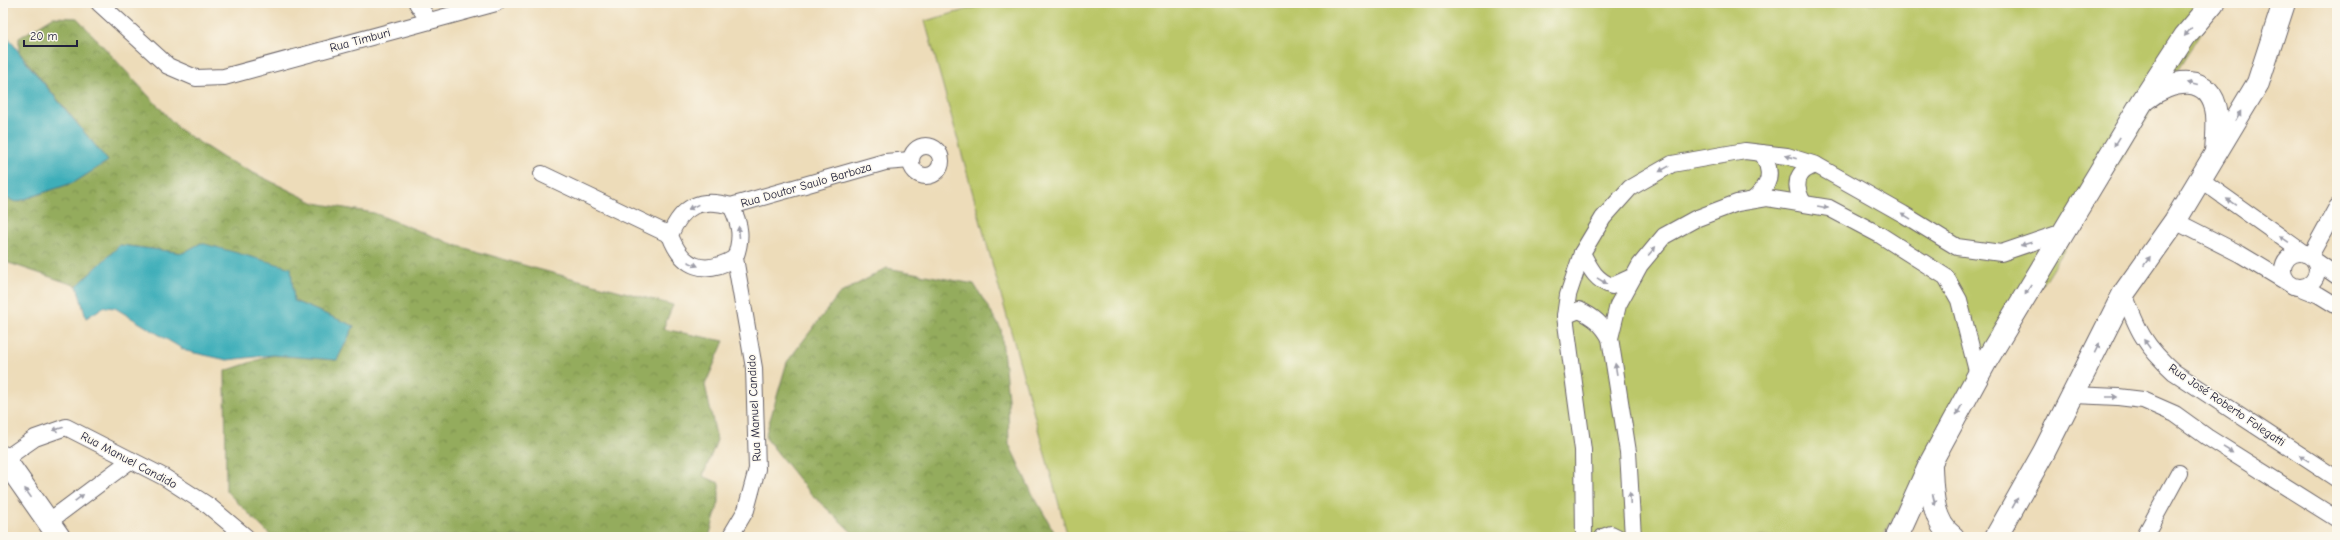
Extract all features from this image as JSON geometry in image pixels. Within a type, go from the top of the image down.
[{"type":"main road","points":[[1896,537],[1931,462],[1978,375],[2142,102],[2184,36],[2213,3]]},
{"type":"main road","points":[[1996,537],[2074,395],[2124,293],[2175,221],[2258,83],[2284,3]]},
{"type":"main road","points":[[2142,102],[2167,85],[2189,82],[2204,88],[2212,99],[2217,114],[2216,153]]},
{"type":"main road","points":[[4,458],[53,529]]},
{"type":"main road","points":[[1931,462],[1932,496],[1939,519],[1948,533],[1954,537]]},
{"type":"street","name":"Rua Timburi","points":[[99,3],[168,66],[196,78],[224,76],[496,3]]},
{"type":"street","points":[[417,3],[430,21]]},
{"type":"street","points":[[1584,537],[1583,450],[1565,316],[1568,295],[1582,253],[1603,218],[1630,188],[1672,164],[1745,151],[1787,156],[1816,165],[1904,214],[1957,247],[2001,253],[2063,232]]},
{"type":"street","points":[[1753,200],[1768,184],[1769,172],[1762,153]]},
{"type":"street","name":"Rua Doutor Saulo Barboza","points":[[670,236],[676,221],[686,210],[700,203],[716,202],[730,206],[885,162],[911,160]]},
{"type":"street","points":[[1804,204],[1800,196],[1798,178],[1805,168],[1816,165]]},
{"type":"street","points":[[542,174],[670,236],[676,251],[688,263],[704,268],[720,267],[735,258]]},
{"type":"street","points":[[2201,180],[2337,276]]},
{"type":"street","points":[[1610,338],[1618,305],[1640,265],[1664,236],[1695,220],[1737,203],[1767,198],[1829,208],[1880,235],[1946,277],[1959,300],[1978,375]]},
{"type":"street","name":"Rua Manuel Candido","points":[[730,206],[737,218],[740,232],[740,246],[735,258],[754,368],[757,469],[746,510],[730,537]]},
{"type":"street","points":[[2310,257],[2337,207]]},
{"type":"street","points":[[2175,221],[2240,254],[2296,286],[2319,295],[2337,306]]},
{"type":"street","points":[[1582,253],[1594,274],[1601,282],[1612,286],[1634,276]]},
{"type":"street","points":[[2294,255],[2310,257],[2317,271],[2314,281],[2304,287],[2296,286],[2285,278],[2284,267],[2286,262],[2294,255]]},
{"type":"street","name":"Rua José Roberto Folegatti","points":[[2124,293],[2140,335],[2153,352],[2174,372],[2337,479]]},
{"type":"street","points":[[1565,316],[1579,310],[1603,325],[1610,338],[1628,452],[1633,537]]},
{"type":"street","points":[[2074,395],[2143,400],[2176,414],[2207,437],[2337,519]]},
{"type":"street","name":"Rua Manuel Candido","points":[[4,458],[35,438],[66,427],[164,477],[209,506],[246,537]]},
{"type":"street","points":[[53,529],[131,460]]},
{"type":"street","points":[[2144,537],[2179,473]]},
{"type":"street","points":[[1603,537],[1611,534],[1617,537]]},
{"type":"green space","points":[[991,3],[2220,3],[1882,537],[1068,537],[925,21]]},
{"type":"green space","points":[[53,17],[77,18],[180,130],[225,159],[315,203],[374,213],[455,245],[530,267],[673,305],[663,329],[724,341],[705,385],[717,440],[703,476],[719,483],[719,502],[709,537],[272,537],[226,491],[225,371],[273,355],[337,360],[354,326],[294,301],[201,243],[183,253],[120,245],[77,286],[3,261],[3,197],[17,202],[75,182],[108,161],[19,52],[19,38]]},
{"type":"green space","points":[[887,268],[974,284],[1001,329],[1008,399],[1009,444],[1031,491],[1057,537],[857,537],[808,491],[765,437],[787,362],[839,294]]},
{"type":"water","points":[[3,30],[26,62],[108,161],[75,182],[16,202],[3,197]]},
{"type":"water","points":[[201,243],[291,268],[294,301],[354,326],[337,360],[273,355],[227,360],[186,351],[115,308],[104,307],[86,318],[77,286],[120,245],[183,253]]}]
